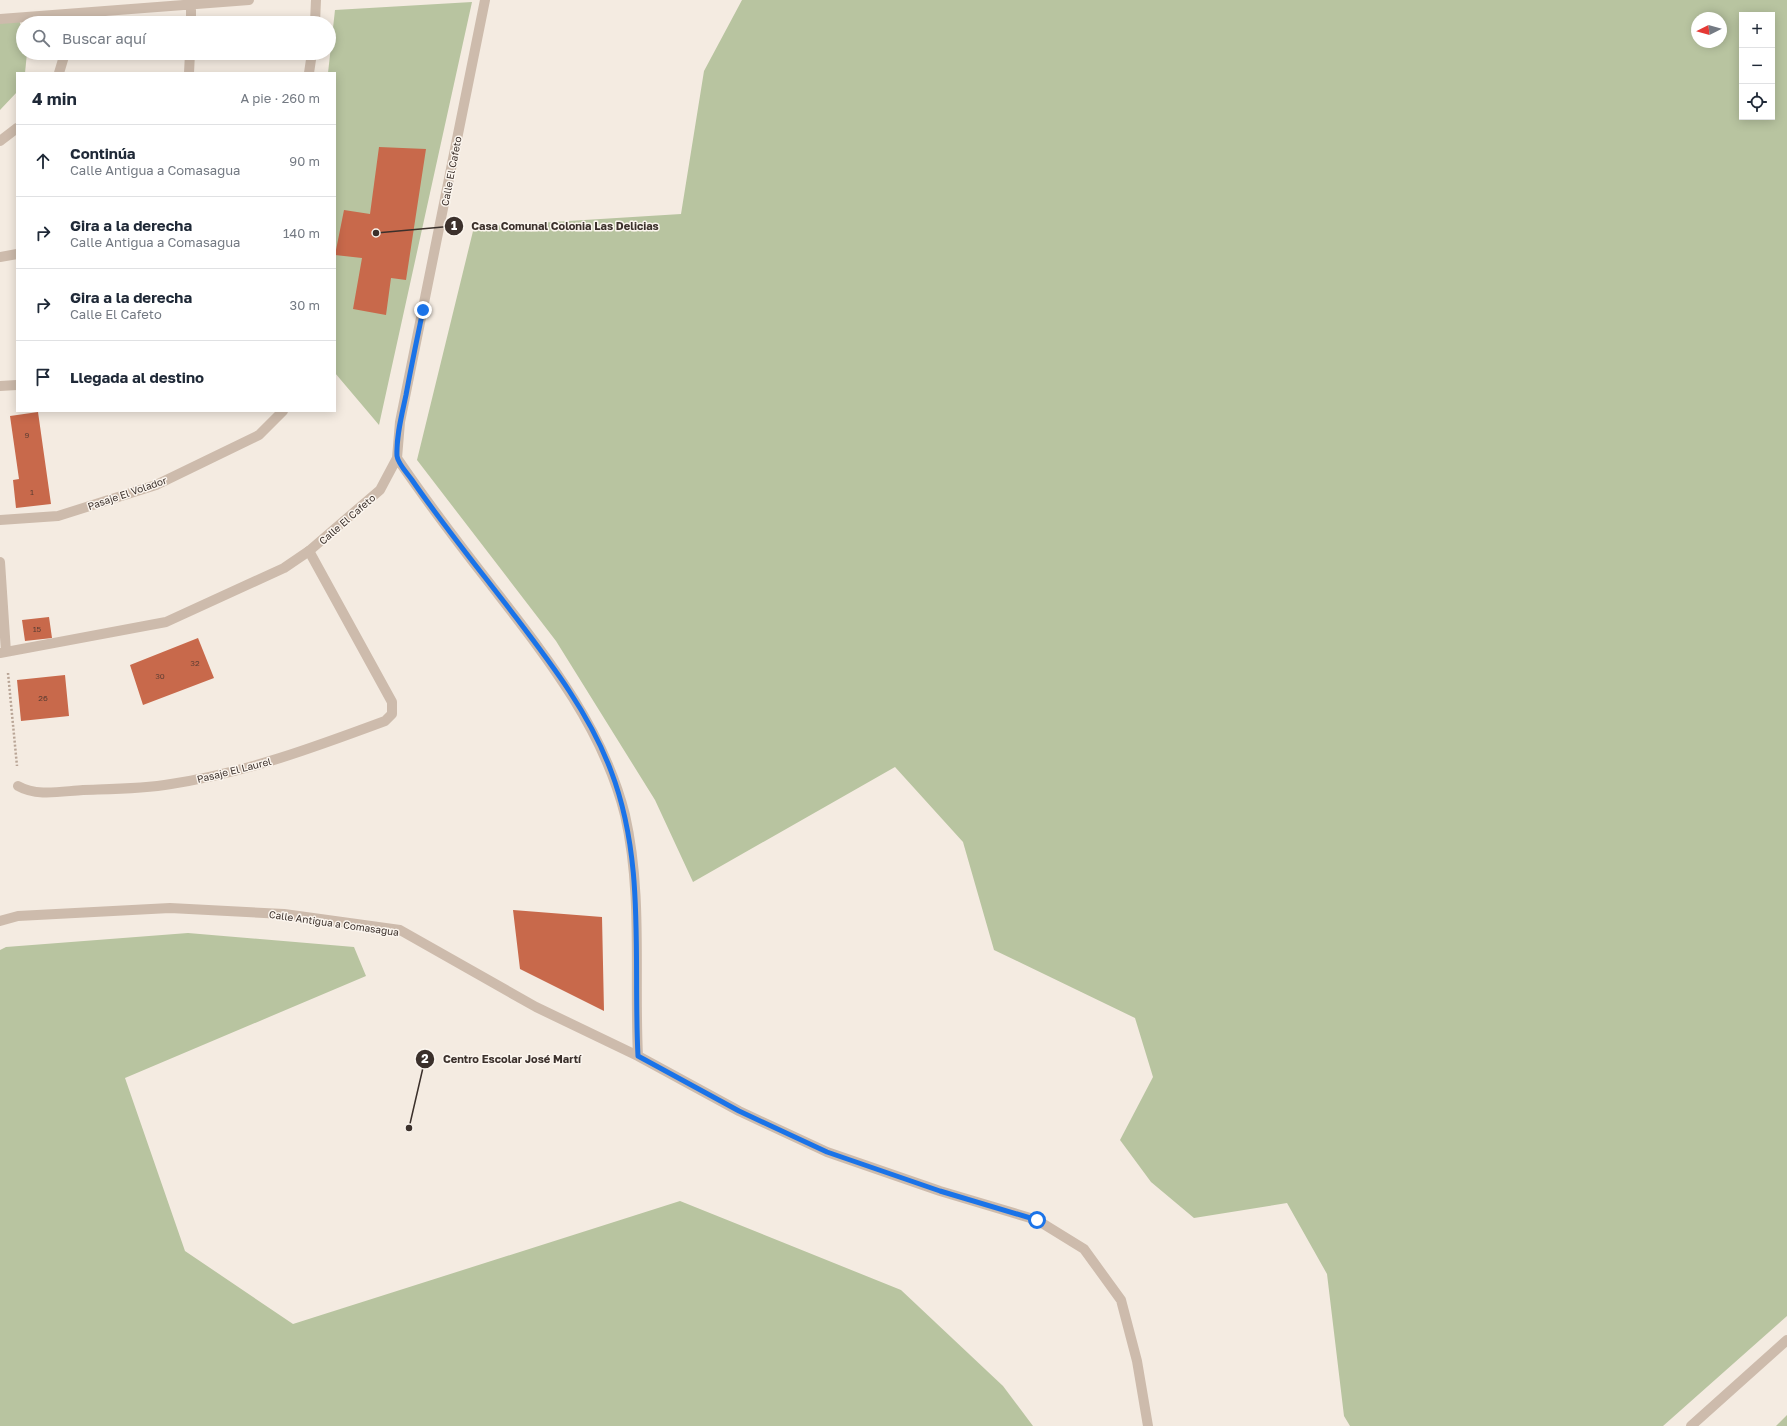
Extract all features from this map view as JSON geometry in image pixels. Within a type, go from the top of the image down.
[{"type":"street","points":[[83,16],[191,4],[249,0]]},
{"type":"street","points":[[315,16],[316,0]]},
{"type":"street","name":"Calle El Cafeto","points":[[3,653],[166,622],[284,568],[309,551],[380,490],[397,458],[400,422],[485,0]]},
{"type":"street","points":[[191,4],[191,16]]},
{"type":"street","points":[[0,19],[16,19]]},
{"type":"street","points":[[59,72],[63,60]]},
{"type":"street","points":[[189,72],[190,60]]},
{"type":"street","points":[[309,72],[311,60]]},
{"type":"street","points":[[0,141],[16,129]]},
{"type":"street","points":[[0,257],[16,254]]},
{"type":"street","points":[[0,386],[16,385]]},
{"type":"street","name":"Pasaje El Volador","points":[[0,520],[58,516],[156,485],[259,435],[282,412]]},
{"type":"street","points":[[397,458],[433,510],[508,607],[564,683],[588,722],[611,771],[625,816],[633,871],[637,920],[638,967],[635,1007],[638,1056]]},
{"type":"street","name":"Pasaje El Laurel","points":[[18,786],[28,792],[50,792],[170,784],[271,761],[316,747],[385,721],[392,714],[392,702],[309,551]]},
{"type":"street","points":[[0,562],[3,653]]},
{"type":"street","name":"Calle Antigua a Comasagua","points":[[0,921],[18,916],[170,908],[284,914],[400,930],[536,1007],[638,1056],[739,1111],[827,1152],[940,1191],[1037,1220],[1084,1249],[1122,1300],[1137,1361],[1148,1426]]},
{"type":"street","points":[[1691,1426],[1787,1340]]},
{"type":"path","points":[[3,653],[18,786]]},
{"type":"green space","points":[[742,0],[1787,0],[1787,1316],[1663,1426],[1350,1426],[1344,1416],[1327,1274],[1287,1203],[1194,1218],[1151,1182],[1120,1140],[1153,1077],[1135,1018],[994,950],[963,842],[895,767],[693,882],[655,800],[556,641],[417,460],[474,227],[681,214],[704,71]]},
{"type":"green space","points":[[472,2],[379,425],[336,374],[336,72],[328,72],[329,60],[336,60],[335,10]]},
{"type":"green space","points":[[16,20],[16,60],[26,60],[25,72],[16,72],[16,93],[0,110],[0,22]]},
{"type":"green space","points":[[188,933],[354,947],[366,976],[125,1078],[185,1251],[293,1324],[680,1201],[901,1290],[1003,1386],[1033,1426],[0,1426],[0,950],[6,947]]},
{"type":"green space","points":[[1787,1415],[1787,1426],[1776,1426]]},
{"type":"building","points":[[379,147],[426,149],[406,280],[391,278],[386,315],[353,309],[362,258],[336,255],[344,210],[370,214]]},
{"type":"building","points":[[38,412],[51,504],[16,508],[13,480],[19,479],[10,416]]},
{"type":"building","points":[[49,617],[52,638],[25,641],[22,620]]},
{"type":"building","points":[[198,638],[214,678],[143,705],[130,665]]},
{"type":"building","points":[[65,675],[69,716],[21,721],[17,680]]},
{"type":"building","points":[[513,910],[602,917],[604,1011],[520,969]]},
{"type":"place","name":"Casa Comunal Colonia Las Delicias","points":[[376,233]]},
{"type":"place","name":"Centro Escolar José Martí","points":[[409,1128]]},
{"type":"route","points":[[423,310],[400,422],[397,458],[433,510],[564,683],[588,722],[611,771],[625,816],[633,871],[637,920],[638,967],[635,1007],[638,1056],[739,1111],[827,1152],[940,1191],[1037,1220]]}]
